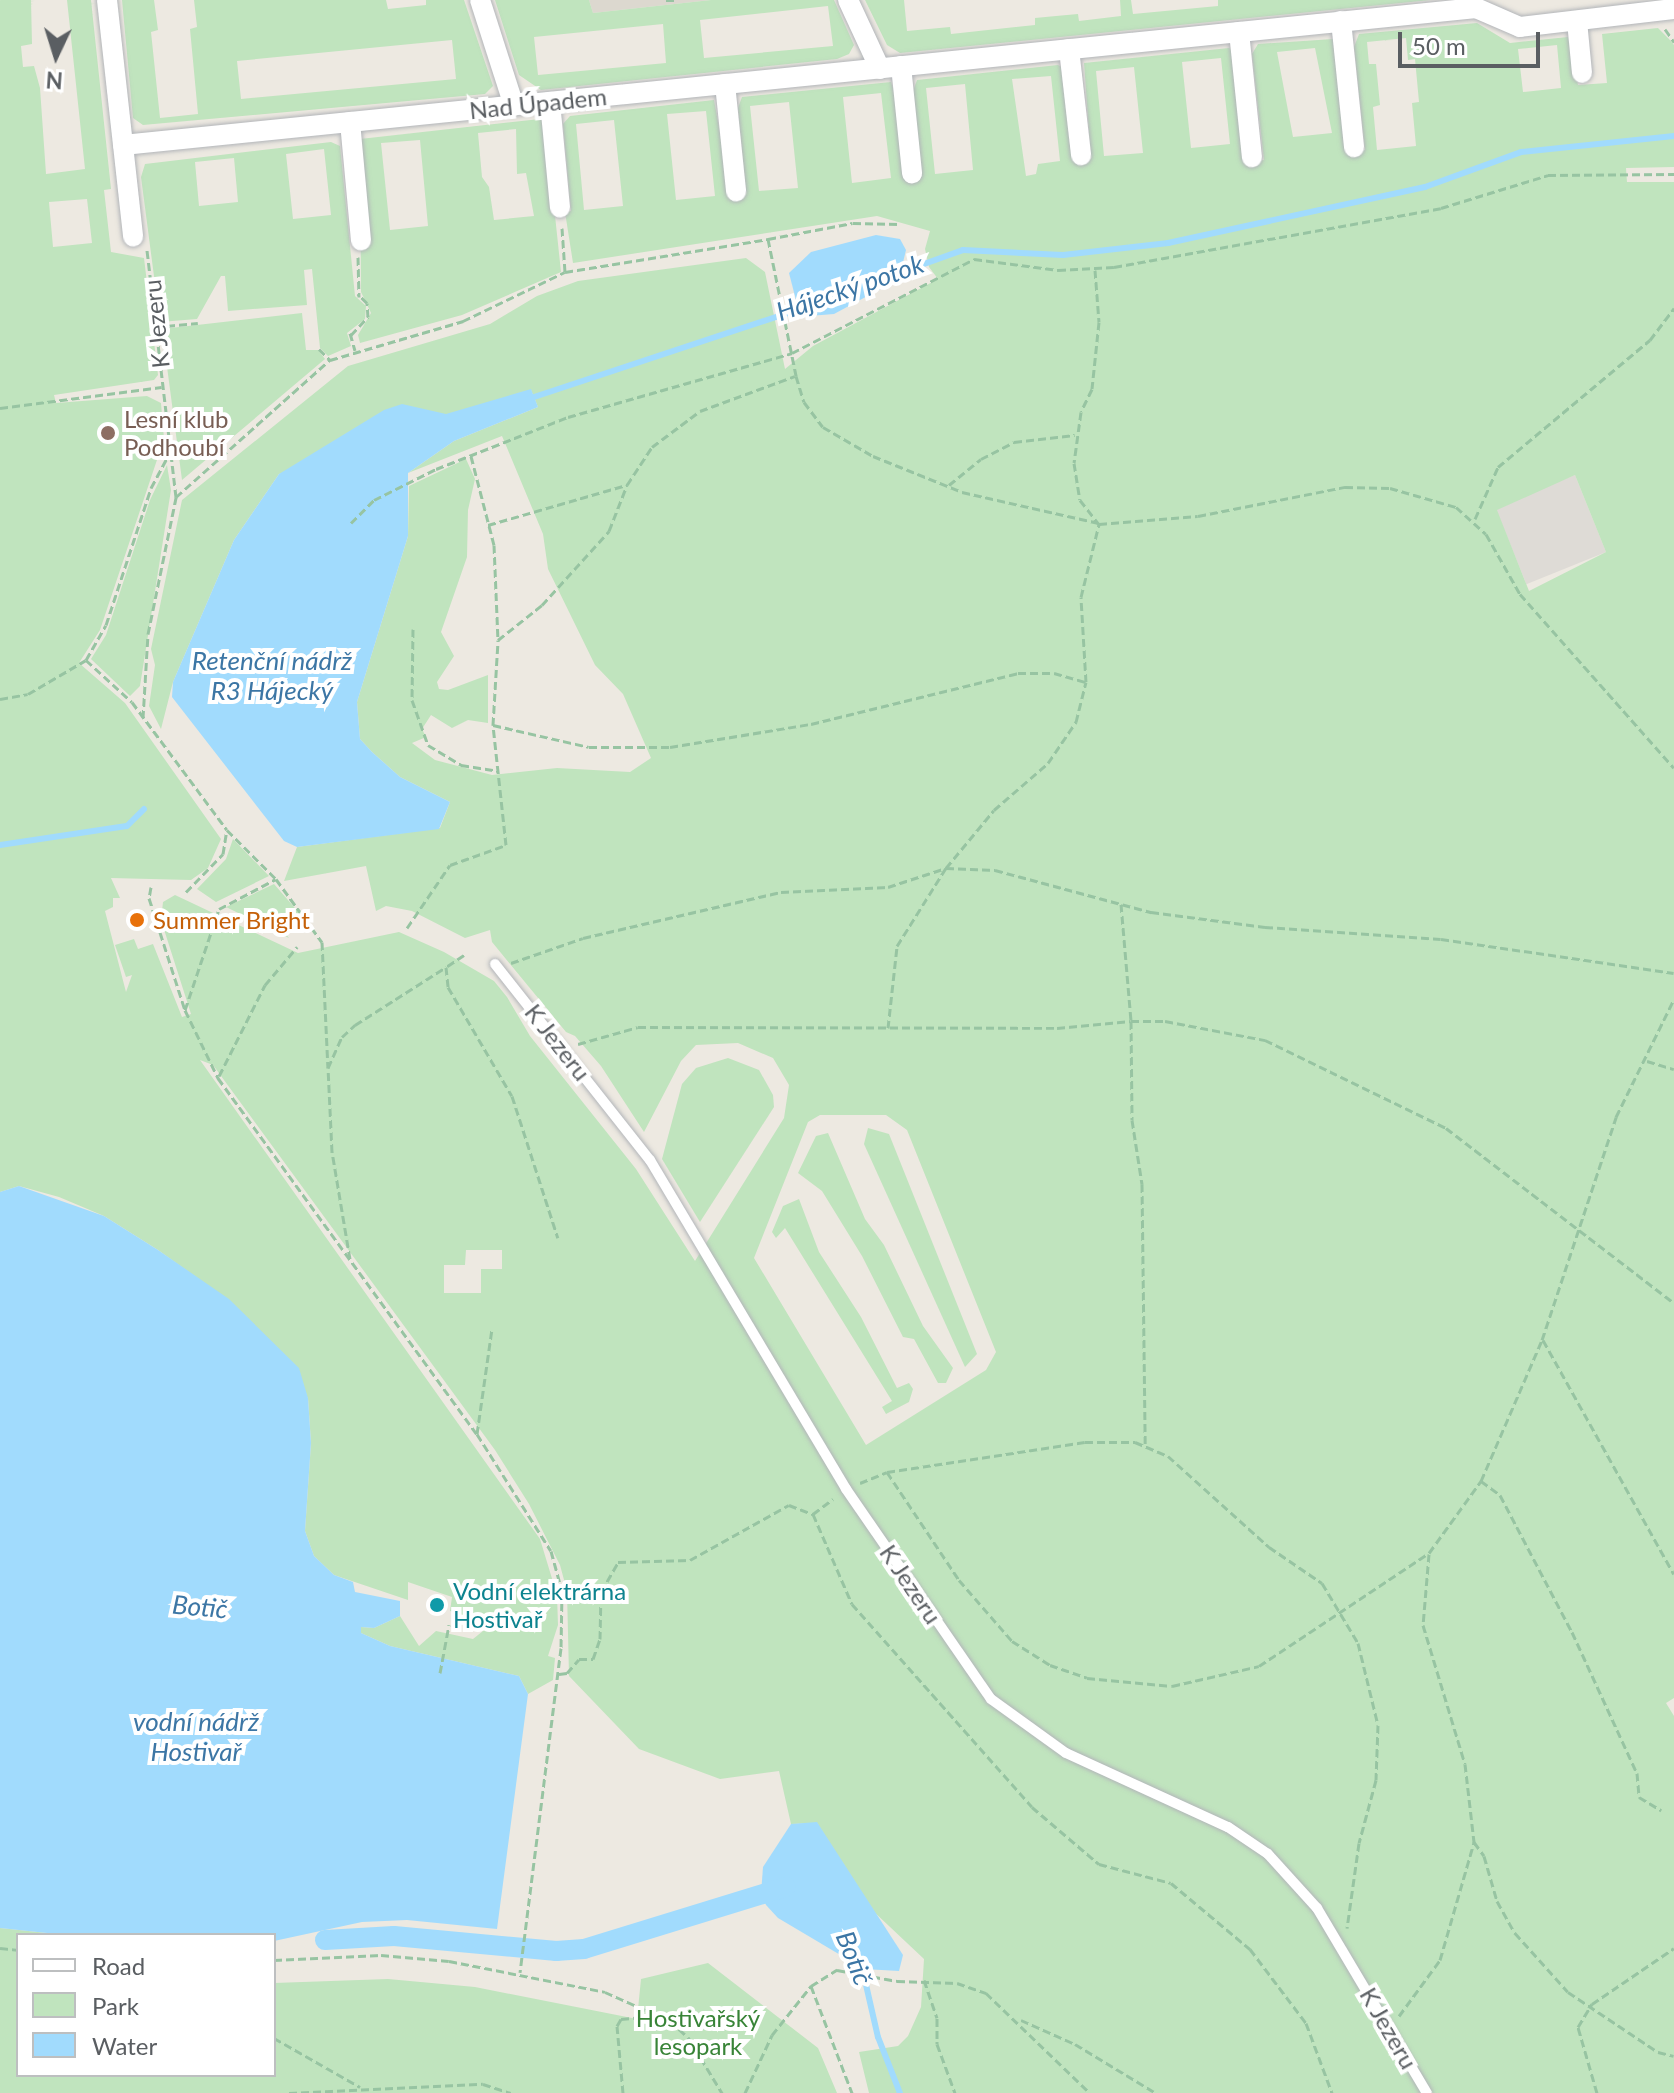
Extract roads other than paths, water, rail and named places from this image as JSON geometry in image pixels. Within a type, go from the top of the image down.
[{"type":"street","points":[[107,0],[123,145],[139,237]]},
{"type":"street","points":[[480,0],[514,106]]},
{"type":"street","points":[[848,0],[880,69]]},
{"type":"street","name":"Nad Úpadem","points":[[123,145],[1476,8],[1520,27],[1674,9]]},
{"type":"street","points":[[1341,21],[1354,147]]},
{"type":"street","points":[[1577,21],[1582,73]]},
{"type":"street","points":[[1239,32],[1252,157]]},
{"type":"street","points":[[1069,49],[1081,155]]},
{"type":"street","points":[[901,66],[912,173]]},
{"type":"street","points":[[725,84],[736,191]]},
{"type":"street","points":[[550,102],[560,208]]},
{"type":"street","points":[[350,122],[361,240]]},
{"type":"lane","name":"K Jezeru","points":[[495,964],[650,1160],[846,1489],[972,1675],[1007,1715],[1066,1753],[1228,1827],[1291,1874],[1342,1949],[1427,2093]]},
{"type":"water","points":[[876,235],[900,239],[906,250],[899,279],[834,314],[809,316],[797,304],[789,273],[811,252]]},
{"type":"water","name":"Retenční nádrž R3 Hájecký","points":[[531,389],[538,407],[454,441],[408,473],[408,536],[357,702],[360,739],[372,752],[400,777],[450,802],[439,829],[297,847],[284,841],[172,697],[173,682],[234,540],[279,474],[384,410],[402,404],[446,414]]},
{"type":"water","name":"vodní nádrž Hostivař","points":[[19,1186],[104,1216],[229,1299],[299,1368],[308,1398],[311,1443],[305,1531],[314,1556],[334,1575],[353,1582],[355,1592],[400,1601],[400,1616],[374,1628],[361,1627],[361,1633],[390,1646],[519,1676],[528,1694],[497,1929],[407,1920],[362,1922],[276,1941],[276,1933],[47,1933],[0,1928],[0,1192]]},
{"type":"water","points":[[817,1822],[903,1955],[899,1971],[864,1969],[778,1918],[766,1905],[761,1894],[763,1867],[791,1824]]},
{"type":"waterway","name":"Hájecký potok","points":[[896,274],[963,250],[1063,255],[1168,243],[1425,187],[1521,152],[1674,136]]},
{"type":"waterway","name":"Hájecký potok","points":[[528,399],[806,307]]},
{"type":"waterway","name":"Hájecký potok","points":[[0,845],[127,826],[144,809]]},
{"type":"waterway","points":[[325,1940],[394,1936],[556,1951],[584,1949],[786,1887]]},
{"type":"waterway","name":"Botič","points":[[861,1963],[878,2037],[900,2093]]},
{"type":"place","name":"Lesní klub Podhoubí","points":[[108,433]]},
{"type":"place","name":"Summer Bright","points":[[137,920]]},
{"type":"place","name":"Vodní elektrárna Hostivař","points":[[437,1605]]},
{"type":"park label","name":"Hostivařský lesopark","points":[[698,2032]]}]
